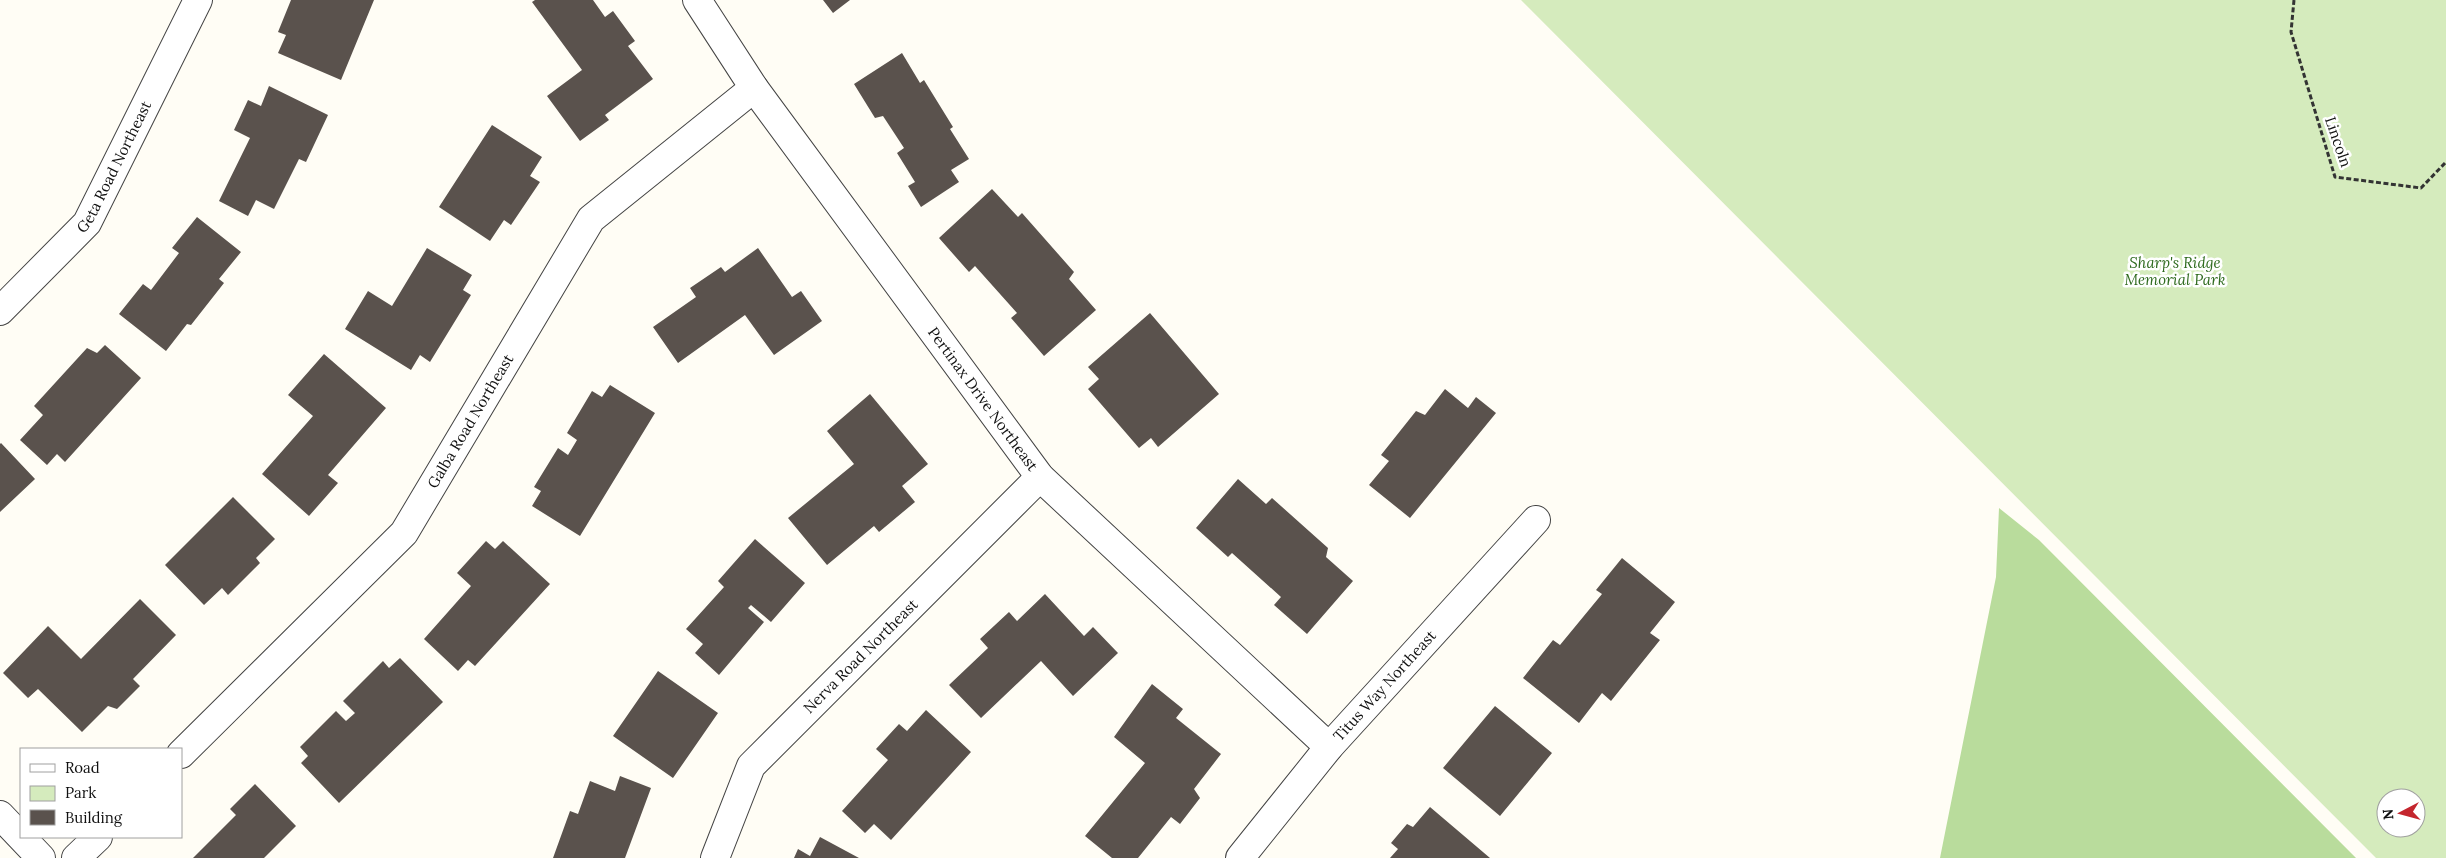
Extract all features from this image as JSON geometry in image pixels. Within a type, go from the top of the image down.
[{"type":"street","name":"Geta Road Northeast","points":[[0,311],[86,223],[198,0]]},
{"type":"street","name":"Pertinax Drive Northeast","points":[[696,0],[754,88],[1040,477],[1328,748]]},
{"type":"street","name":"Galba Road Northeast","points":[[182,753],[404,533],[591,219],[754,88]]},
{"type":"street","name":"Nerva Road Northeast","points":[[715,858],[751,766],[1040,477]]},
{"type":"street","name":"Titus Way Northeast","points":[[1240,858],[1328,748],[1536,520]]},
{"type":"street","points":[[0,815],[20,836]]},
{"type":"street","points":[[22,838],[41,858]]},
{"type":"street","points":[[76,858],[97,838]]},
{"type":"path","name":"Lincoln","points":[[2294,0],[2291,32],[2335,176],[2421,188],[2446,162]]},
{"type":"green space","name":"Sharp's Ridge Memorial Park","points":[[1521,0],[2446,0],[2446,858],[2376,858]]},
{"type":"green space","points":[[1999,508],[2039,540],[2356,858],[1940,858],[1996,577]]},
{"type":"building","points":[[291,0],[374,0],[341,80],[278,53],[286,35],[278,32]]},
{"type":"building","points":[[535,0],[593,0],[605,17],[613,11],[635,41],[628,46],[653,79],[605,115],[609,120],[580,141],[547,96],[582,70],[532,2]]},
{"type":"building","points":[[823,0],[850,0],[833,13]]},
{"type":"building","points":[[902,53],[920,83],[924,80],[953,127],[950,129],[969,159],[951,170],[959,182],[921,207],[908,186],[915,182],[897,153],[904,148],[883,116],[875,118],[854,84]]},
{"type":"building","points":[[269,86],[328,115],[306,162],[299,159],[274,209],[256,200],[248,216],[219,201],[250,138],[234,130],[248,100],[261,106]]},
{"type":"building","points":[[492,125],[542,157],[530,176],[540,182],[511,225],[504,220],[490,241],[439,207]]},
{"type":"building","points":[[992,189],[1018,217],[1022,213],[1074,272],[1069,279],[1096,310],[1044,356],[1011,318],[1017,313],[975,266],[969,272],[939,238]]},
{"type":"building","points":[[197,217],[241,252],[219,279],[224,283],[191,325],[187,324],[166,351],[119,314],[143,284],[151,290],[179,253],[172,248]]},
{"type":"building","points":[[427,248],[472,275],[463,290],[471,295],[430,362],[420,355],[411,370],[345,329],[368,291],[392,306]]},
{"type":"building","points":[[758,248],[792,297],[801,291],[822,321],[774,355],[745,315],[678,363],[653,327],[696,297],[690,288],[721,267],[725,272]]},
{"type":"building","points":[[1150,313],[1219,394],[1158,447],[1151,438],[1139,448],[1088,389],[1099,379],[1088,367]]},
{"type":"building","points":[[105,345],[141,378],[65,462],[57,454],[47,465],[20,440],[43,415],[34,406],[87,348],[97,353]]},
{"type":"building","points":[[324,354],[386,408],[328,475],[338,483],[309,516],[262,474],[313,416],[288,395]]},
{"type":"building","points":[[610,385],[655,413],[580,536],[532,506],[541,491],[534,487],[558,448],[568,455],[577,440],[567,433],[592,391],[602,397]]},
{"type":"building","points":[[1445,389],[1468,408],[1476,397],[1496,413],[1410,518],[1369,485],[1389,461],[1381,455],[1416,411],[1425,415]]},
{"type":"building","points":[[870,394],[928,464],[902,486],[915,502],[879,532],[874,526],[827,565],[788,518],[854,464],[827,431]]},
{"type":"building","points":[[0,444],[35,479],[0,512]]},
{"type":"building","points":[[1238,479],[1266,504],[1272,498],[1328,548],[1326,557],[1353,581],[1307,634],[1274,605],[1281,597],[1232,553],[1228,557],[1196,528]]},
{"type":"building","points":[[233,497],[275,539],[256,558],[260,563],[228,595],[222,588],[204,605],[165,565]]},
{"type":"building","points":[[755,539],[805,583],[771,622],[751,605],[748,608],[764,622],[719,675],[695,653],[703,644],[686,629],[724,587],[718,581]]},
{"type":"building","points":[[486,541],[495,549],[503,541],[550,584],[475,666],[468,660],[458,671],[424,639],[471,586],[457,573]]},
{"type":"building","points":[[1622,558],[1675,602],[1650,633],[1660,640],[1611,701],[1602,693],[1579,723],[1523,678],[1553,640],[1560,645],[1602,594],[1596,590]]},
{"type":"building","points":[[1045,594],[1084,636],[1093,627],[1118,653],[1073,696],[1041,661],[981,718],[949,685],[988,648],[980,639],[1009,612],[1017,621]]},
{"type":"building","points":[[140,599],[176,635],[133,679],[140,686],[117,709],[108,706],[82,732],[38,689],[28,698],[3,673],[48,626],[81,659]]},
{"type":"building","points":[[400,658],[443,702],[339,803],[301,763],[308,756],[300,747],[336,711],[346,721],[355,713],[343,701],[383,661],[389,668]]},
{"type":"building","points":[[658,671],[718,713],[673,778],[613,736]]},
{"type":"building","points":[[1152,684],[1183,709],[1176,718],[1221,754],[1194,789],[1200,798],[1180,824],[1171,817],[1138,858],[1112,858],[1085,836],[1145,763],[1114,737]]},
{"type":"building","points":[[1495,706],[1552,753],[1500,816],[1443,768]]},
{"type":"building","points":[[926,710],[971,752],[891,840],[874,824],[865,833],[842,811],[888,760],[876,749],[899,724],[907,731]]},
{"type":"building","points":[[620,776],[651,788],[625,858],[553,858],[570,811],[578,814],[590,781],[615,791]]},
{"type":"building","points":[[255,784],[296,826],[264,858],[193,858],[236,815],[230,809]]},
{"type":"building","points":[[1430,807],[1490,858],[1390,858],[1398,849],[1391,843],[1407,824],[1413,827]]},
{"type":"building","points":[[820,837],[859,858],[794,858],[798,849],[810,856]]}]
